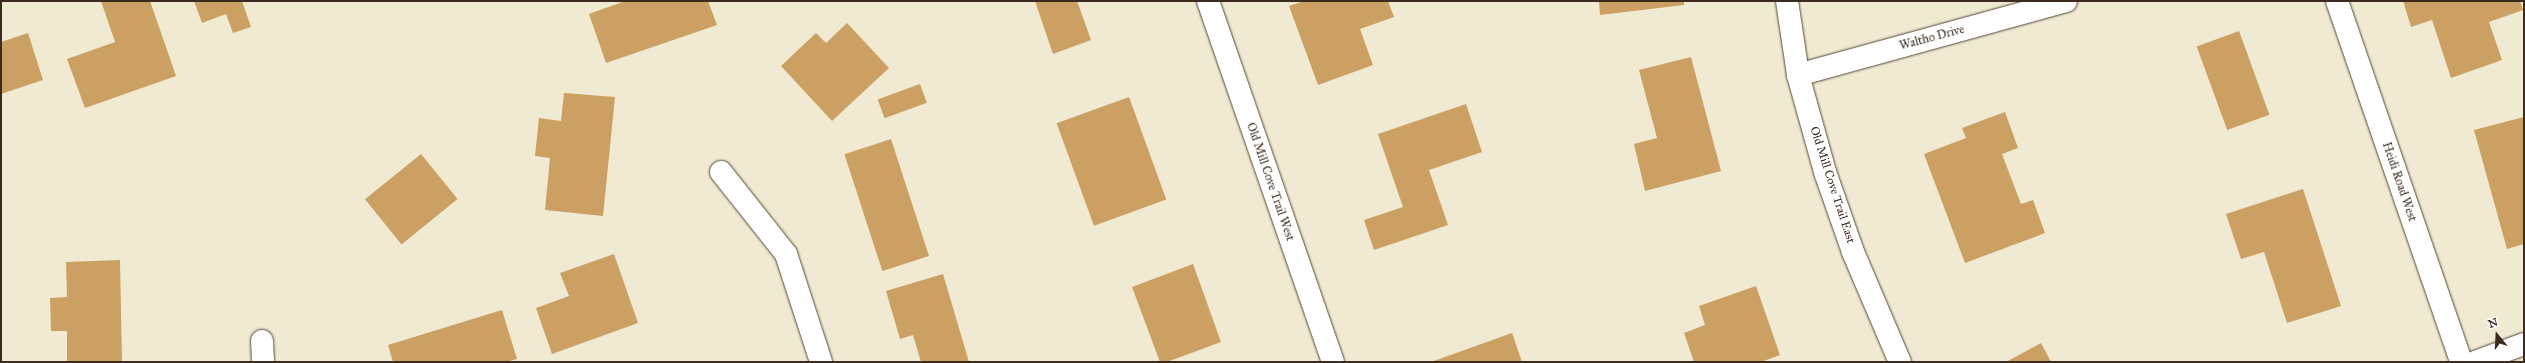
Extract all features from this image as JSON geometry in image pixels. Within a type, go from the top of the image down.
[{"type":"street","name":"Old Mill Cove Trail West","points":[[1208,1],[1333,362]]},
{"type":"street","name":"Old Mill Cove Trail East","points":[[1786,1],[1798,75],[1825,172],[1853,252],[1900,362]]},
{"type":"street","name":"Waltho Drive","points":[[1798,75],[2066,1]]},
{"type":"street","name":"Heidi Road West","points":[[2337,1],[2461,362]]},
{"type":"street","points":[[721,172],[786,254],[815,361]]},
{"type":"street","points":[[262,341],[263,362]]},
{"type":"street","points":[[2475,362],[2524,344]]},
{"type":"building","points":[[101,1],[150,1],[176,76],[85,108],[67,59],[115,42]]},
{"type":"building","points":[[194,1],[242,1],[251,27],[233,33],[226,14],[202,23]]},
{"type":"building","points":[[625,1],[708,1],[717,25],[606,63],[589,14]]},
{"type":"building","points":[[1035,1],[1077,1],[1091,40],[1053,54]]},
{"type":"building","points":[[1304,1],[1388,1],[1394,17],[1360,29],[1373,65],[1318,85],[1289,6]]},
{"type":"building","points":[[1599,1],[1684,1],[1684,5],[1600,15]]},
{"type":"building","points":[[2403,1],[2520,1],[2523,10],[2489,22],[2502,60],[2451,78],[2432,20],[2411,27]]},
{"type":"building","points":[[847,23],[889,68],[832,121],[781,66],[816,33],[826,43]]},
{"type":"building","points":[[2239,31],[2269,115],[2227,130],[2197,46]]},
{"type":"building","points":[[28,33],[43,80],[1,94],[1,42]]},
{"type":"building","points":[[1691,57],[1721,171],[1645,191],[1634,144],[1657,138],[1639,70]]},
{"type":"building","points":[[920,84],[927,103],[885,118],[878,99]]},
{"type":"building","points":[[564,93],[615,97],[603,216],[545,210],[550,158],[535,156],[539,118],[561,121]]},
{"type":"building","points":[[1129,97],[1166,199],[1094,226],[1057,123]]},
{"type":"building","points":[[1466,104],[1482,152],[1429,170],[1448,225],[1374,250],[1364,220],[1403,207],[1378,134]]},
{"type":"building","points":[[2005,112],[2018,148],[2002,154],[2021,204],[2033,200],[2045,233],[1965,263],[1924,154],[1966,138],[1962,128]]},
{"type":"building","points":[[2524,117],[2524,244],[2507,249],[2474,130]]},
{"type":"building","points":[[891,139],[929,256],[882,271],[844,154]]},
{"type":"building","points":[[421,154],[458,199],[402,244],[365,199]]},
{"type":"building","points":[[2303,189],[2341,306],[2287,323],[2264,252],[2241,259],[2226,214]]},
{"type":"building","points":[[614,254],[638,323],[552,354],[536,308],[569,296],[560,273]]},
{"type":"building","points":[[120,260],[122,362],[67,362],[67,331],[51,331],[50,298],[67,297],[66,262]]},
{"type":"building","points":[[1193,264],[1221,342],[1167,362],[1160,362],[1132,287]]},
{"type":"building","points":[[943,274],[969,362],[921,362],[913,335],[900,339],[886,291]]},
{"type":"building","points":[[1756,286],[1780,355],[1761,362],[1694,362],[1684,333],[1705,325],[1699,306]]},
{"type":"building","points":[[502,310],[517,359],[506,362],[393,362],[388,345]]},
{"type":"building","points":[[1512,333],[1522,362],[1431,362]]},
{"type":"building","points":[[2041,343],[2051,362],[2006,362]]}]
